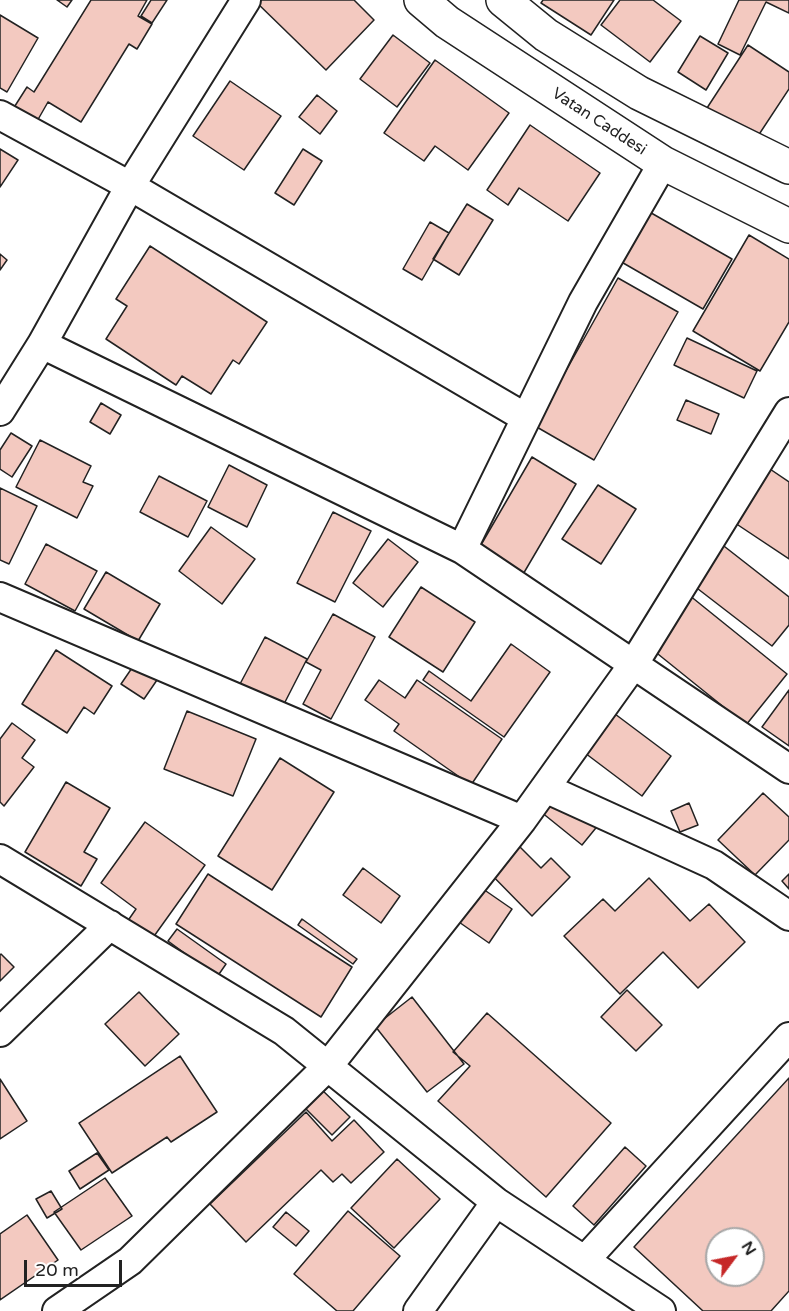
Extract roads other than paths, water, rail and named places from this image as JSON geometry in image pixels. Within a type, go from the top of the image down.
[{"type":"main road","name":"Vatan Caddesi","points":[[421,0],[447,22],[663,163],[789,226]]},
{"type":"main road","points":[[503,0],[546,35],[639,93],[789,167]]},
{"type":"street","points":[[0,411],[42,344],[130,186],[246,0]]},
{"type":"street","points":[[0,115],[130,186],[526,418]]},
{"type":"street","points":[[462,549],[583,302],[663,163]]},
{"type":"street","points":[[42,344],[462,549],[789,769]]},
{"type":"street","points":[[57,1311],[130,1261],[328,1066],[545,788],[633,665],[785,429]]},
{"type":"street","points":[[0,597],[522,820]]},
{"type":"street","points":[[545,788],[714,865],[789,916]]},
{"type":"street","points":[[0,859],[284,1031],[496,1202],[661,1311]]},
{"type":"street","points":[[0,1032],[110,925]]},
{"type":"street","points":[[585,1260],[789,1037]]},
{"type":"street","points":[[418,1311],[496,1202]]}]
